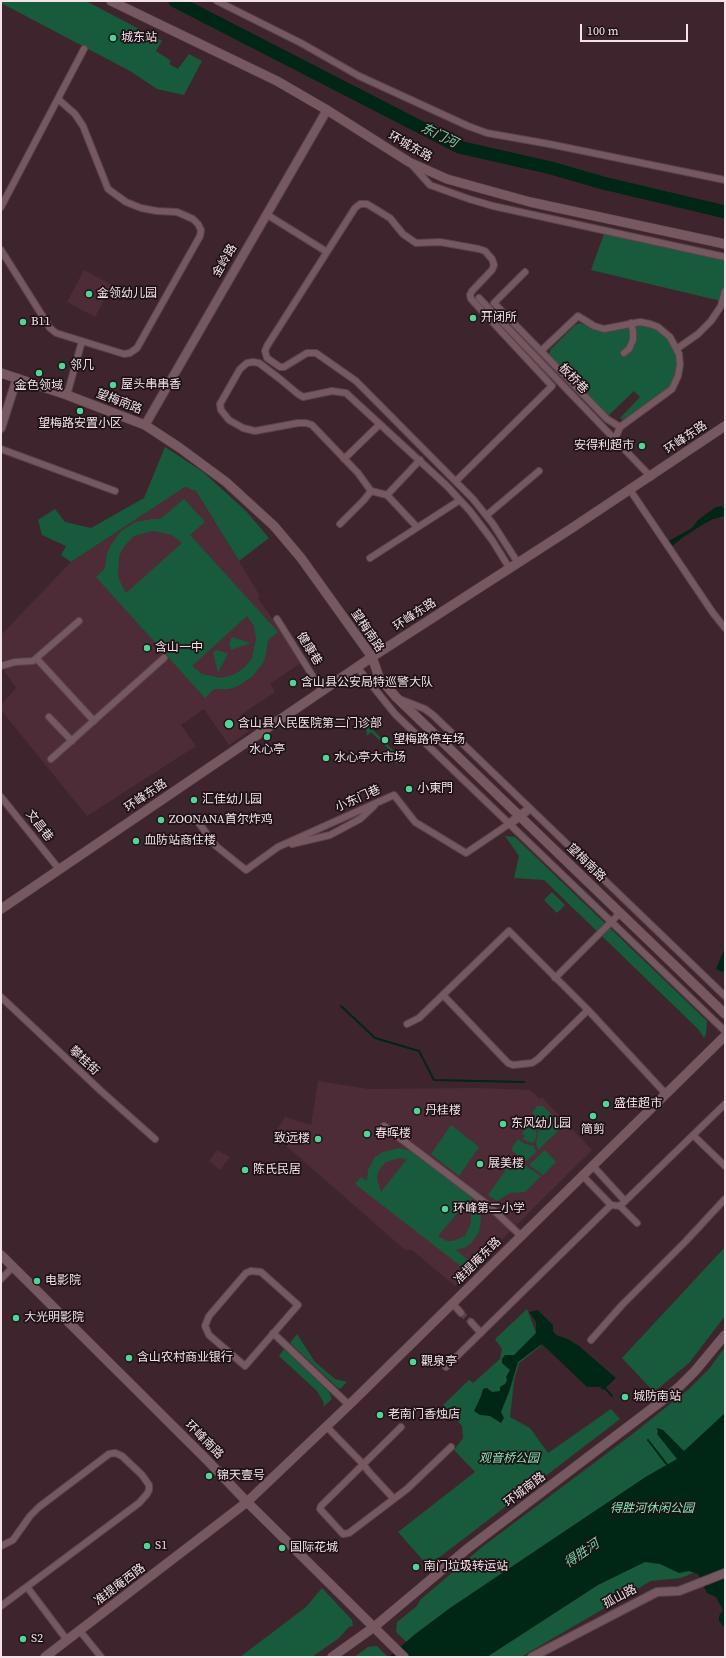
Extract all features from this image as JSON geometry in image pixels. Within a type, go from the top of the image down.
[{"type":"main road","name":"环城东路","points":[[111,1],[277,81],[327,110],[410,162],[447,179],[530,202],[725,244]]},
{"type":"main road","name":"望梅南路","points":[[1,373],[66,395],[145,425],[180,448],[226,482],[274,526],[301,558],[372,657],[379,677],[396,697],[725,1014]]},
{"type":"main road","name":"环峰东路","points":[[1,908],[372,657],[651,477],[725,426]]},
{"type":"main road","name":"望梅南路","points":[[689,978],[725,1014]]},
{"type":"main road","name":"准提庵东路","points":[[247,1502],[349,1405],[725,1036]]},
{"type":"main road","name":"环峰南路","points":[[1,1255],[404,1657]]},
{"type":"main road","name":"环城南路","points":[[332,1657],[374,1627],[467,1549],[610,1442],[680,1386],[707,1358],[725,1334]]},
{"type":"main road","name":"准提庵西路","points":[[45,1657],[247,1502]]},
{"type":"street","points":[[217,1],[301,43],[359,76],[468,126],[487,133],[549,144],[725,180]]},
{"type":"street","points":[[1,207],[84,49]]},
{"type":"street","points":[[1,250],[50,328],[56,333],[124,354],[130,353],[137,348],[200,236],[201,230],[198,224],[192,219],[177,212],[156,211],[141,208],[126,202],[113,194],[105,183],[83,126],[75,114],[58,99]]},
{"type":"street","name":"金岭路","points":[[145,425],[327,110]]},
{"type":"street","points":[[410,162],[430,185],[469,199],[493,206],[725,257]]},
{"type":"street","points":[[456,481],[552,386],[471,299],[470,295],[472,291],[492,270],[494,265],[492,258],[485,251],[440,242],[422,244],[416,242],[404,234],[390,218],[367,204],[360,204],[355,208],[267,346],[265,351],[267,358],[280,367],[284,367],[307,353],[316,354],[356,381],[456,481],[487,515],[518,563]]},
{"type":"street","points":[[266,214],[327,252]]},
{"type":"street","points":[[525,272],[494,303],[607,419],[620,427]]},
{"type":"street","points":[[678,348],[693,339],[705,328],[723,307],[725,291]]},
{"type":"street","name":"板桥巷","points":[[479,298],[651,477]]},
{"type":"street","points":[[540,351],[578,316],[599,328],[611,328],[640,322],[658,327],[670,337],[678,348],[680,360],[680,370],[677,381],[672,390],[620,427],[615,439]]},
{"type":"street","points":[[624,353],[632,344],[633,340],[631,323]]},
{"type":"street","points":[[66,395],[82,341]]},
{"type":"street","points":[[418,527],[387,495],[371,491],[358,473],[312,425],[306,422],[255,430],[244,428],[229,420],[221,410],[220,404],[240,369],[247,363],[253,362],[259,364],[303,397],[332,391],[346,393],[420,460],[460,500],[492,540],[510,569]]},
{"type":"street","points":[[1,428],[17,378]]},
{"type":"street","points":[[344,459],[380,424]]},
{"type":"street","points":[[1,449],[115,491]]},
{"type":"street","points":[[387,495],[420,460]]},
{"type":"street","points":[[487,515],[540,471]]},
{"type":"street","points":[[630,490],[713,613],[725,628]]},
{"type":"street","points":[[340,524],[371,491]]},
{"type":"street","points":[[370,558],[460,500]]},
{"type":"street","name":"健康巷","points":[[278,618],[322,691]]},
{"type":"street","points":[[1,666],[15,662],[29,662],[37,659],[78,621]]},
{"type":"street","points":[[51,759],[164,658]]},
{"type":"street","points":[[37,659],[94,721]]},
{"type":"street","points":[[357,667],[395,714],[725,1031]]},
{"type":"street","points":[[396,697],[425,709],[433,715],[725,996]]},
{"type":"street","points":[[49,717],[72,741]]},
{"type":"street","name":"小东门巷","points":[[195,818],[216,846],[246,870],[278,847],[394,795],[415,822],[466,854],[509,824]]},
{"type":"street","name":"文昌巷","points":[[1,796],[59,869]]},
{"type":"street","points":[[278,847],[330,835],[360,819],[379,802]]},
{"type":"street","points":[[509,824],[529,808]]},
{"type":"street","points":[[555,978],[620,913]]},
{"type":"street","points":[[407,1024],[419,1018],[508,931],[588,1010],[666,1093]]},
{"type":"street","points":[[443,995],[508,1063],[513,1065],[532,1063],[538,1059],[588,1010]]},
{"type":"street","name":"攀桂街","points":[[1,997],[100,1091],[155,1139]]},
{"type":"street","points":[[446,1367],[611,1205],[623,1203],[725,1104]]},
{"type":"street","points":[[384,1126],[488,1205],[520,1236]]},
{"type":"street","points":[[693,1135],[725,1166]]},
{"type":"street","points":[[592,1166],[623,1203],[637,1223]]},
{"type":"street","points":[[582,1175],[611,1205]]},
{"type":"street","points":[[591,1340],[622,1305],[686,1241],[725,1199]]},
{"type":"street","points":[[1,1279],[13,1267]]},
{"type":"street","points":[[256,1271],[261,1272],[298,1305],[273,1334],[245,1366],[209,1335],[205,1326],[209,1316],[246,1273],[256,1271]]},
{"type":"street","points":[[452,1303],[461,1313]]},
{"type":"street","points":[[471,1322],[481,1333]]},
{"type":"street","points":[[273,1334],[349,1405]]},
{"type":"street","points":[[326,1426],[394,1499]]},
{"type":"street","points":[[401,1427],[321,1506],[320,1509],[343,1534],[349,1534],[407,1489],[451,1447]]},
{"type":"street","points":[[1,1546],[13,1540],[30,1516],[39,1507],[109,1454],[115,1453],[122,1456],[146,1480],[149,1485],[149,1490],[139,1503],[1,1606]]},
{"type":"street","name":"孤山路","points":[[532,1657],[657,1592],[679,1591],[725,1573]]},
{"type":"street","points":[[28,1587],[67,1640]]},
{"type":"street","points":[[80,1630],[101,1657]]},
{"type":"shaded area","name":"金领幼儿园","points":[[84,270],[112,285],[95,317],[67,302]]},
{"type":"shaded area","name":"含山一中","points":[[185,487],[196,491],[260,596],[258,598],[302,662],[270,684],[275,692],[239,716],[249,731],[229,745],[204,709],[181,725],[196,746],[87,816],[1,710],[1,705],[16,688],[1,666],[1,635],[71,562]]},
{"type":"shaded area","name":"环峰第二小学","points":[[318,1081],[369,1089],[478,1088],[530,1090],[540,1099],[542,1097],[592,1150],[455,1286],[412,1250],[405,1250],[274,1135],[285,1117],[311,1125]]},
{"type":"shaded area","points":[[217,1150],[230,1157],[220,1170],[209,1161]]},
{"type":"green space","points":[[1,1],[86,1],[162,41],[156,51],[171,61],[169,64],[178,69],[189,54],[202,61],[184,95],[157,89],[130,71],[1,3]]},
{"type":"green space","points":[[605,231],[725,260],[725,302],[591,270]]},
{"type":"green space","points":[[580,323],[596,330],[608,331],[640,324],[659,330],[669,339],[677,355],[677,371],[669,388],[624,421],[620,418],[640,397],[634,391],[609,415],[606,415],[549,355],[550,350],[575,325]]},
{"type":"green space","points":[[165,447],[203,472],[246,511],[269,538],[239,561],[196,491],[185,487],[71,562],[61,555],[66,546],[42,535],[38,520],[55,509],[65,522],[91,528],[144,498]]},
{"type":"green space","points":[[184,499],[205,522],[190,535],[278,632],[268,640],[266,655],[263,663],[252,677],[238,686],[229,689],[214,689],[205,698],[96,577],[105,568],[107,553],[121,531],[136,522],[160,519]],"holes":[[[153,531],[172,535],[182,543],[126,593],[118,576],[119,556],[125,545],[134,536]],[[247,616],[254,626],[256,639],[252,658],[244,668],[233,675],[221,678],[202,674],[192,666]]]},
{"type":"green space","points":[[232,637],[251,643],[231,650],[229,643]]},
{"type":"green space","points":[[218,650],[228,654],[218,673],[213,652]]},
{"type":"green space","points":[[375,724],[377,726],[373,730],[400,757],[405,753],[406,758],[402,764],[395,763],[399,759],[371,732],[367,736],[366,728],[369,725]]},
{"type":"green space","points":[[505,836],[515,837],[707,1021],[706,1034],[704,1038],[698,1029],[544,880],[514,878],[519,856]]},
{"type":"green space","points":[[552,892],[565,905],[557,913],[544,900]]},
{"type":"green space","points":[[537,1106],[543,1106],[551,1114],[549,1121],[545,1124],[537,1125],[533,1118],[535,1115],[532,1113]]},
{"type":"green space","points":[[530,1117],[537,1133],[535,1141],[532,1143],[522,1139],[525,1136],[522,1134]]},
{"type":"green space","points":[[553,1117],[562,1127],[538,1150],[536,1144],[539,1129],[548,1125]]},
{"type":"green space","points":[[451,1125],[479,1147],[459,1176],[431,1154]]},
{"type":"green space","points":[[518,1139],[525,1144],[534,1146],[536,1152],[526,1161],[512,1151],[513,1146]]},
{"type":"green space","points":[[399,1148],[414,1152],[470,1196],[478,1207],[481,1219],[479,1232],[466,1247],[456,1250],[468,1260],[462,1267],[355,1184],[361,1177],[367,1181],[368,1170],[375,1157],[383,1152]],"holes":[[[400,1158],[407,1159],[381,1192],[377,1179],[378,1172],[386,1162]],[[465,1204],[469,1208],[471,1215],[471,1223],[465,1236],[453,1241],[447,1241],[438,1236]]]},
{"type":"green space","points":[[545,1150],[556,1162],[543,1175],[529,1165]]},
{"type":"green space","points":[[514,1158],[541,1176],[525,1192],[510,1193],[497,1201],[488,1195]]},
{"type":"green space","points":[[725,1247],[725,1316],[689,1363],[654,1392],[622,1358]]},
{"type":"green space","name":"观音桥公园","points":[[527,1309],[541,1346],[519,1363],[514,1381],[510,1417],[530,1428],[548,1453],[611,1409],[620,1419],[428,1566],[398,1532],[475,1472],[454,1450],[463,1438],[462,1426],[443,1405],[469,1380],[473,1383],[500,1359],[502,1349],[495,1339]]},
{"type":"green space","points":[[297,1334],[315,1362],[335,1379],[347,1382],[340,1389],[290,1343]]},
{"type":"green space","name":"得胜河休闲公园","points":[[725,1347],[725,1560],[681,1578],[651,1581],[521,1657],[422,1657],[396,1632],[397,1622],[417,1606],[420,1600],[482,1547],[630,1436],[689,1389],[709,1369]]},
{"type":"green space","points":[[284,1349],[329,1392],[332,1399],[323,1407],[324,1403],[317,1391],[279,1356]]},
{"type":"green space","points":[[322,1588],[352,1620],[353,1626],[349,1627],[339,1638],[312,1657],[240,1657],[306,1607]]},
{"type":"green space","points":[[377,1646],[388,1657],[354,1657],[368,1647]]},
{"type":"water","points":[[722,506],[725,516],[713,519],[702,525],[671,547],[667,542],[692,528],[698,520],[716,507]]},
{"type":"water","points":[[724,950],[725,970],[722,972],[716,969]]},
{"type":"water","points":[[538,1310],[553,1325],[553,1331],[556,1335],[568,1339],[579,1346],[616,1378],[603,1390],[600,1387],[587,1387],[542,1344],[518,1362],[501,1412],[504,1418],[501,1423],[490,1416],[480,1415],[474,1411],[483,1389],[487,1388],[492,1392],[500,1391],[500,1387],[505,1384],[507,1380],[506,1377],[510,1370],[502,1363],[502,1359],[505,1355],[514,1355],[536,1333],[536,1322],[529,1312]]},
{"type":"water","name":"得胜河","points":[[725,1413],[725,1628],[719,1621],[719,1616],[723,1610],[716,1597],[707,1593],[698,1574],[689,1571],[679,1573],[660,1564],[645,1562],[598,1585],[487,1657],[389,1657],[414,1635],[450,1608],[647,1476],[677,1459],[657,1434],[657,1428],[663,1430],[684,1451]]},
{"type":"waterway","name":"东门河","points":[[175,1],[459,147],[551,168],[603,183],[725,212]]},
{"type":"waterway","points":[[341,1006],[375,1038],[419,1051],[434,1080],[524,1082]]},
{"type":"waterway","points":[[603,1386],[612,1396]]},
{"type":"waterway","points":[[648,1440],[668,1466]]},
{"type":"tunnel","points":[[461,1313],[471,1322]]},
{"type":"place","name":"城东站","points":[[113,38]]},
{"type":"place","name":"金领幼儿园","points":[[89,294]]},
{"type":"place","name":"开闭所","points":[[473,318]]},
{"type":"place","name":"B11","points":[[23,322]]},
{"type":"place","name":"邻几","points":[[62,366]]},
{"type":"place","name":"金色领域","points":[[39,373]]},
{"type":"place","name":"屋头串串香","points":[[113,385]]},
{"type":"place","name":"望梅路安置小区","points":[[80,411]]},
{"type":"place","name":"安得利超市","points":[[642,446]]},
{"type":"place","name":"含山一中","points":[[147,648]]},
{"type":"place","name":"含山县公安局特巡警大队","points":[[293,683]]},
{"type":"place","name":"含山县人民医院第二门诊部","points":[[229,724]]},
{"type":"place","name":"水心亭","points":[[267,737]]},
{"type":"place","name":"望梅路停车场","points":[[385,740]]},
{"type":"place","name":"水心亭大市场","points":[[326,758]]},
{"type":"place","name":"小東門","points":[[409,789]]},
{"type":"place","name":"汇佳幼儿园","points":[[194,800]]},
{"type":"place","name":"ZOONANA首尔炸鸡","points":[[161,820]]},
{"type":"place","name":"血防站商住楼","points":[[136,841]]},
{"type":"place","name":"盛佳超市","points":[[606,1104]]},
{"type":"place","name":"丹桂楼","points":[[417,1111]]},
{"type":"place","name":"简剪","points":[[593,1116]]},
{"type":"place","name":"东风幼儿园","points":[[503,1124]]},
{"type":"place","name":"春晖楼","points":[[367,1134]]},
{"type":"place","name":"致远楼","points":[[318,1139]]},
{"type":"place","name":"展美楼","points":[[480,1164]]},
{"type":"place","name":"陈氏民居","points":[[245,1170]]},
{"type":"place","name":"环峰第二小学","points":[[445,1209]]},
{"type":"place","name":"电影院","points":[[37,1281]]},
{"type":"place","name":"大光明影院","points":[[16,1318]]},
{"type":"place","name":"含山农村商业银行","points":[[129,1358]]},
{"type":"place","name":"觀泉亭","points":[[413,1362]]},
{"type":"place","name":"城防南站","points":[[625,1397]]},
{"type":"place","name":"老南门香烛店","points":[[380,1415]]},
{"type":"place","name":"锦天壹号","points":[[209,1476]]},
{"type":"place","name":"S1","points":[[147,1546]]},
{"type":"place","name":"国际花城","points":[[282,1548]]},
{"type":"place","name":"南门垃圾转运站","points":[[416,1567]]},
{"type":"place","name":"S2","points":[[23,1639]]}]
